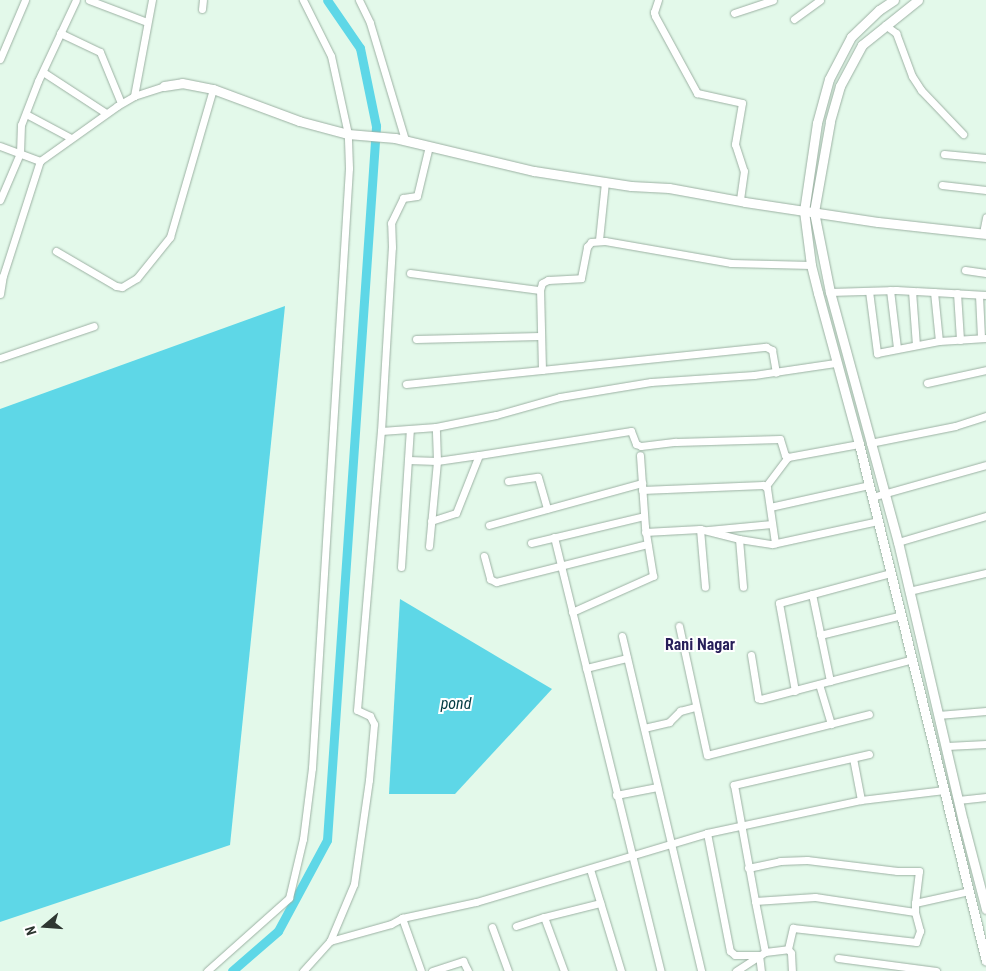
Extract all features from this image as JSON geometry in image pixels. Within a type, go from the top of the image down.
[{"type":"street","points":[[0,59],[25,0]]},
{"type":"street","points":[[0,200],[20,153],[21,126],[76,0]]},
{"type":"street","points":[[89,0],[147,22]]},
{"type":"street","points":[[134,96],[152,0]]},
{"type":"street","points":[[202,9],[203,0]]},
{"type":"street","points":[[207,971],[290,898],[303,839],[312,758],[350,168],[348,134],[331,56],[303,0]]},
{"type":"street","points":[[359,0],[370,22],[405,140]]},
{"type":"street","points":[[658,0],[654,12],[655,16],[697,93],[742,104],[735,144],[744,171],[740,201]]},
{"type":"street","points":[[734,13],[773,0]]},
{"type":"street","points":[[794,19],[820,0]]},
{"type":"street","points":[[918,0],[862,45],[840,86],[830,122],[814,212],[830,292],[898,542],[938,715],[947,746],[958,800],[986,909]]},
{"type":"street","points":[[892,1],[879,10],[850,37],[829,79],[817,123],[804,210],[811,265],[835,363],[859,444],[986,960]]},
{"type":"street","points":[[885,25],[896,33],[912,76],[921,90],[963,134]]},
{"type":"street","points":[[60,33],[100,52],[122,103]]},
{"type":"street","points":[[43,72],[106,114]]},
{"type":"street","points":[[0,294],[3,276],[40,161],[134,96],[164,86],[182,83],[213,89],[299,121],[348,134],[395,138],[534,171],[605,182],[669,188],[878,222],[985,234],[986,217]]},
{"type":"street","points":[[56,251],[116,286],[122,287],[136,278],[170,237],[213,89]]},
{"type":"street","points":[[26,114],[72,138]]},
{"type":"street","points":[[0,146],[40,161]]},
{"type":"street","points":[[307,970],[330,941],[354,884],[369,780],[374,724],[370,716],[357,710],[381,430],[392,246],[391,223],[402,198],[417,196],[429,146]]},
{"type":"street","points":[[944,154],[986,158]]},
{"type":"street","points":[[598,240],[605,182]]},
{"type":"street","points":[[942,185],[986,190]]},
{"type":"street","points":[[542,370],[540,290],[546,281],[580,278],[587,247],[591,242],[598,240],[731,263],[811,265]]},
{"type":"street","points":[[965,270],[986,273]]},
{"type":"street","points":[[410,273],[540,290]]},
{"type":"street","points":[[830,292],[869,290],[890,290],[983,295],[984,338],[939,341],[876,353],[869,290]]},
{"type":"street","points":[[890,290],[897,348]]},
{"type":"street","points":[[912,291],[916,345]]},
{"type":"street","points":[[934,292],[939,341]]},
{"type":"street","points":[[957,293],[960,340]]},
{"type":"street","points":[[0,358],[94,326]]},
{"type":"street","points":[[416,338],[540,336]]},
{"type":"street","points":[[406,384],[769,347],[772,350],[776,373]]},
{"type":"street","points":[[381,430],[436,427],[496,415],[560,397],[642,384],[776,373],[835,363]]},
{"type":"street","points":[[927,383],[986,370]]},
{"type":"street","points":[[870,444],[955,426],[986,416]]},
{"type":"street","points":[[428,546],[437,460],[436,427]]},
{"type":"street","points":[[401,567],[410,429]]},
{"type":"street","points":[[408,460],[437,460],[479,455],[632,431],[636,444],[641,446],[676,442],[780,439],[784,455],[788,457]]},
{"type":"street","points":[[776,543],[766,486],[788,457],[859,444]]},
{"type":"street","points":[[431,521],[456,513],[479,455]]},
{"type":"street","points":[[572,612],[652,577],[645,532],[640,455]]},
{"type":"street","points":[[872,497],[986,465]]},
{"type":"street","points":[[508,481],[538,477],[547,509]]},
{"type":"street","points":[[770,507],[869,485]]},
{"type":"street","points":[[489,525],[547,509],[642,487],[766,486]]},
{"type":"street","points":[[531,543],[644,516]]},
{"type":"street","points":[[898,542],[986,516]]},
{"type":"street","points":[[703,530],[761,544],[776,543],[878,521]]},
{"type":"street","points":[[645,532],[703,530],[772,524]]},
{"type":"street","points":[[703,530],[705,586]]},
{"type":"street","points":[[554,537],[616,796],[661,971]]},
{"type":"street","points":[[740,539],[743,587]]},
{"type":"street","points":[[484,556],[490,579],[494,582],[648,544]]},
{"type":"street","points":[[795,691],[779,604],[891,573]]},
{"type":"street","points":[[908,590],[986,573]]},
{"type":"street","points":[[812,594],[830,681]]},
{"type":"street","points":[[820,635],[902,615]]},
{"type":"street","points":[[679,626],[706,755],[869,714]]},
{"type":"street","points":[[622,636],[701,971]]},
{"type":"street","points":[[751,655],[759,699],[912,659]]},
{"type":"street","points":[[586,668],[628,658]]},
{"type":"street","points":[[819,684],[831,724]]},
{"type":"street","points":[[644,728],[669,722],[680,710],[695,707]]},
{"type":"street","points":[[938,715],[986,711]]},
{"type":"street","points":[[947,746],[986,744]]},
{"type":"street","points":[[761,971],[762,954],[755,901],[733,788],[735,784],[869,754]]},
{"type":"street","points":[[853,758],[861,800]]},
{"type":"street","points":[[616,796],[657,787]]},
{"type":"street","points":[[330,941],[391,924],[402,918],[476,902],[707,833],[861,800],[944,790]]},
{"type":"street","points":[[958,800],[986,797]]},
{"type":"street","points":[[707,833],[731,953],[762,954],[788,948]]},
{"type":"street","points":[[748,868],[780,860],[807,860],[897,871],[918,871],[915,912],[920,931],[916,942],[793,928],[788,948],[791,953],[792,971]]},
{"type":"street","points":[[590,869],[621,971]]},
{"type":"street","points":[[915,903],[969,891]]},
{"type":"street","points":[[755,901],[815,897],[915,912]]},
{"type":"street","points":[[516,926],[600,903]]},
{"type":"street","points":[[544,917],[564,971]]},
{"type":"street","points":[[402,918],[421,971]]},
{"type":"street","points":[[492,927],[508,971]]},
{"type":"street","points":[[736,971],[762,954]]},
{"type":"street","points":[[838,958],[936,971]]},
{"type":"street","points":[[432,971],[463,961],[468,971]]},
{"type":"water","points":[[285,306],[230,845],[0,922],[0,409]]},
{"type":"water","name":"pond","points":[[400,599],[552,689],[455,794],[389,794]]},
{"type":"waterway","points":[[232,971],[278,931],[327,840],[376,126],[360,48],[327,0]]},
{"type":"district","name":"Rani Nagar","points":[[700,645]]}]
